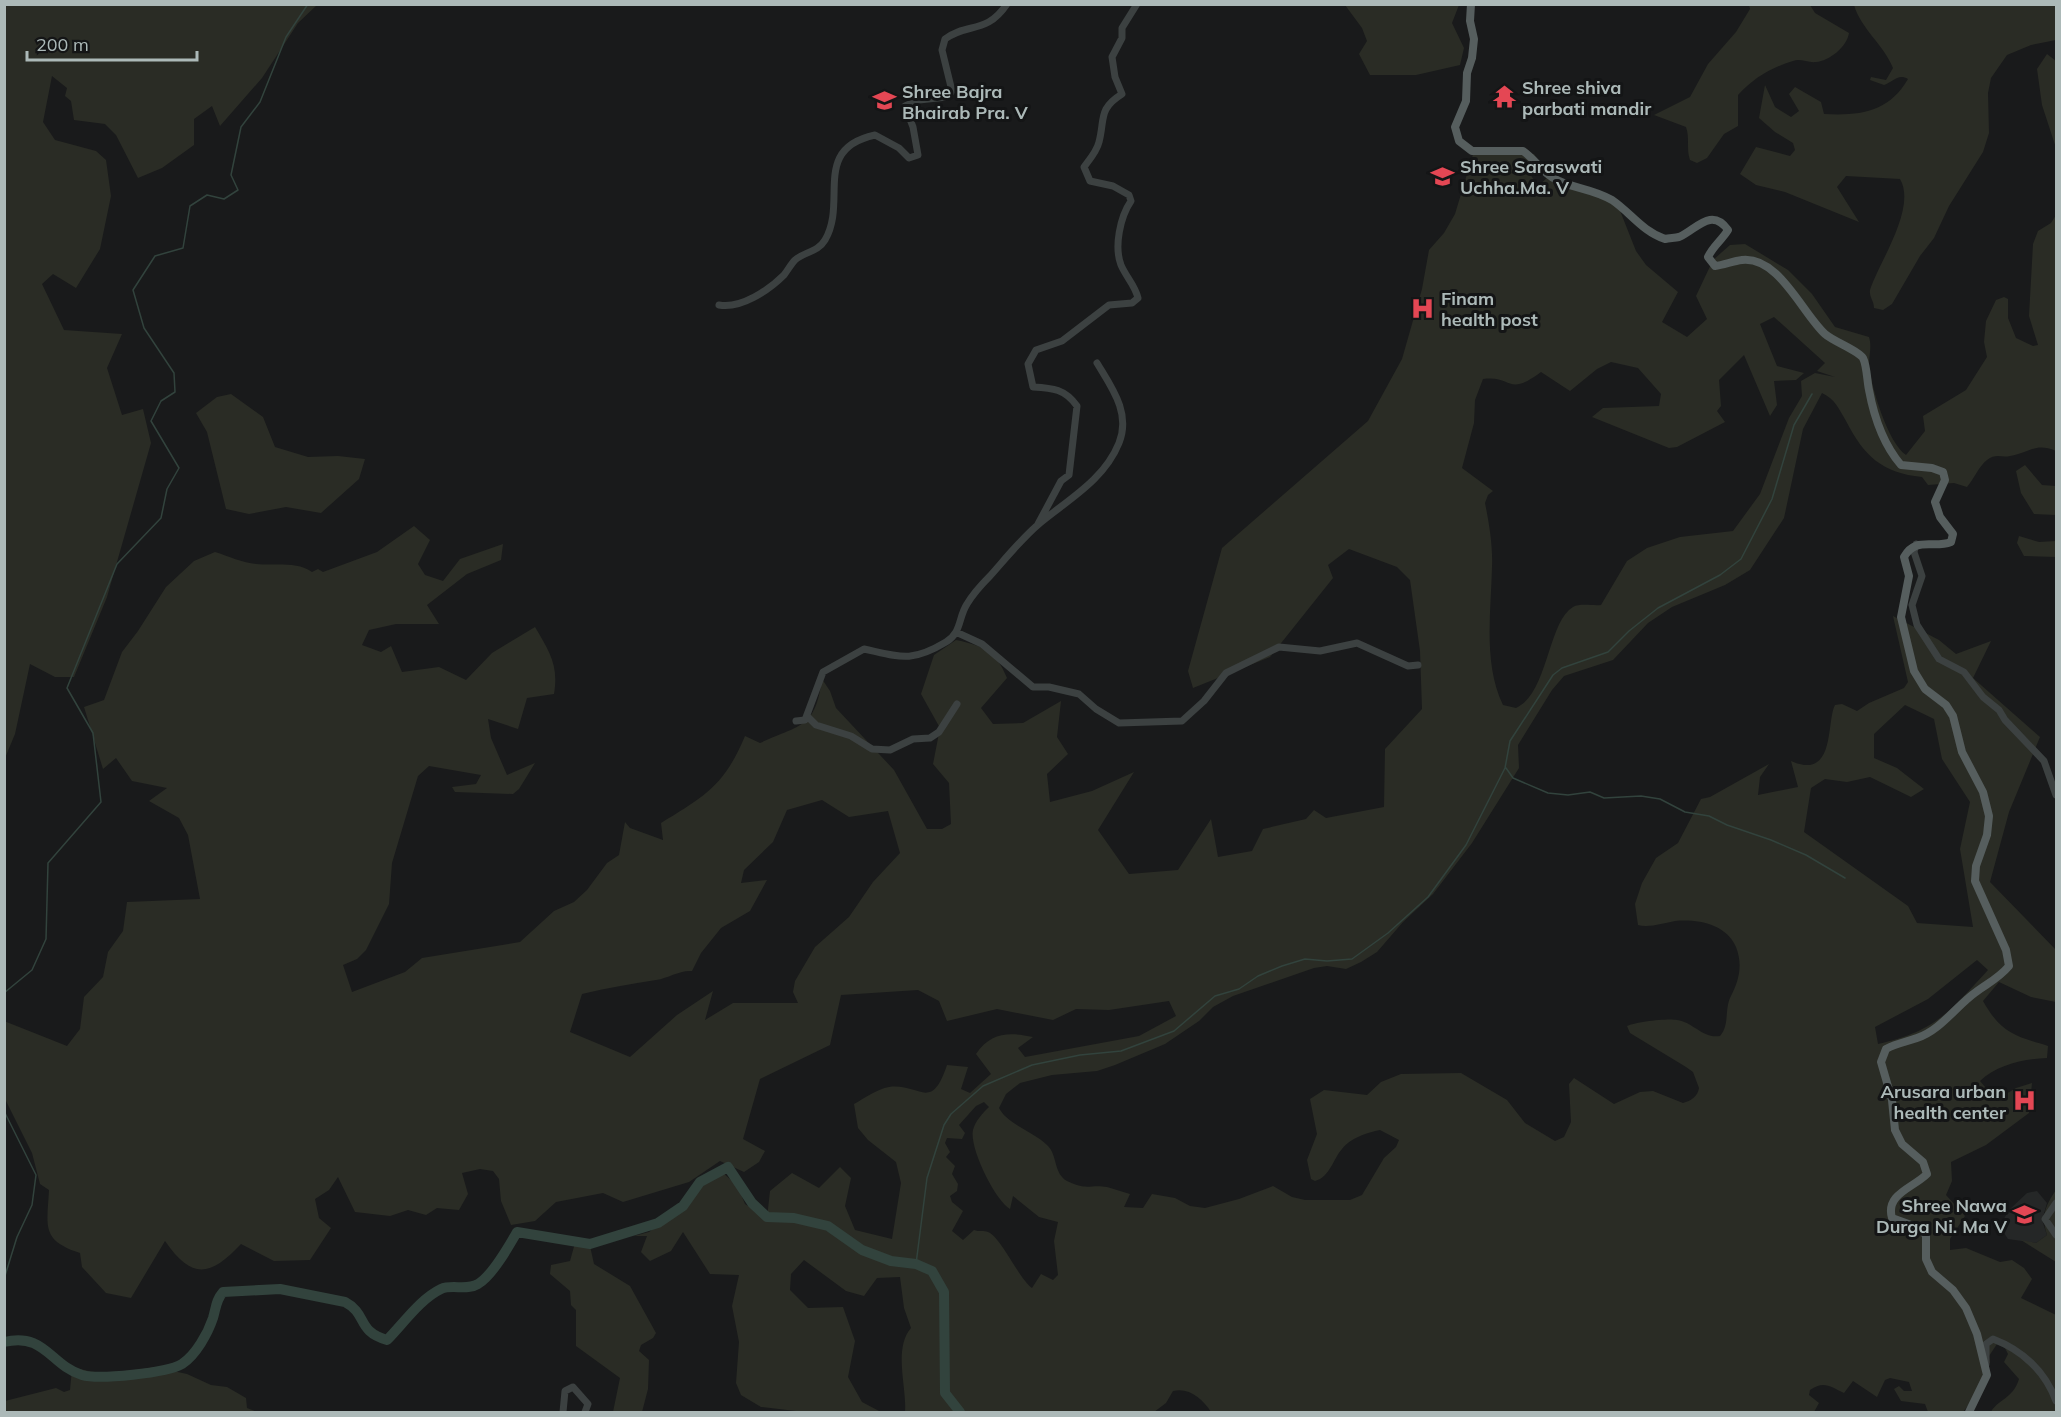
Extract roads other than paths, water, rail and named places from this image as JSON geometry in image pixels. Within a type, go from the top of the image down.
[{"type":"main road","points":[[1471,4],[1472,58],[1467,73],[1466,101],[1455,127],[1460,141],[1472,151],[1523,151],[1559,181],[1591,189],[1601,194],[1622,208],[1643,228],[1665,239],[1680,236],[1701,221],[1712,220],[1727,227],[1724,238],[1713,246],[1708,257],[1715,266],[1742,260],[1758,261],[1785,282],[1813,324],[1830,339],[1858,353],[1864,359],[1872,408],[1890,453],[1901,465],[1932,468],[1943,472],[1946,480],[1935,502],[1940,517],[1953,534],[1951,542],[1944,545],[1916,544],[1909,548],[1904,557],[1909,576],[1900,617],[1914,671],[1925,689],[1946,705],[1953,716],[1962,752],[1983,792],[1989,816],[1987,835],[1976,866],[1975,881],[2006,950],[2009,966],[1998,979],[1974,993],[1942,1023],[1918,1038],[1899,1042],[1886,1049],[1881,1062],[1892,1100],[1895,1130],[1902,1144],[1923,1162],[1927,1174],[1916,1185],[1892,1200],[1889,1209],[1892,1218],[1922,1229],[1926,1236],[1926,1259],[1932,1272],[1953,1290],[1966,1308],[1977,1334],[1987,1375],[1982,1391],[1970,1413]]},
{"type":"street","points":[[719,305],[729,307],[744,302],[782,276],[796,259],[812,252],[825,241],[833,215],[833,177],[846,148],[856,139],[875,135],[899,148],[909,158],[918,155],[913,127],[905,106],[920,100],[947,97],[952,91],[942,50],[945,39],[957,33],[986,26],[1001,14],[1007,4]]},
{"type":"street","points":[[1038,524],[1062,481],[1069,475],[1077,406],[1070,396],[1056,388],[1033,387],[1028,364],[1036,350],[1062,341],[1109,304],[1132,303],[1138,298],[1135,285],[1122,268],[1117,252],[1124,215],[1131,201],[1129,195],[1113,186],[1090,181],[1084,167],[1099,142],[1100,126],[1108,104],[1122,94],[1115,77],[1112,57],[1122,39],[1122,28],[1137,4]]},
{"type":"street","points":[[796,721],[805,720],[823,672],[864,649],[909,658],[941,645],[958,633],[965,606],[971,597],[1038,524],[1100,475],[1119,442],[1122,411],[1118,399],[1097,363]]},
{"type":"street","points":[[1916,544],[1914,552],[1922,576],[1912,605],[1917,625],[1939,659],[1964,672],[1983,697],[2000,710],[2012,728],[2044,761],[2056,795]]},
{"type":"street","points":[[958,633],[982,644],[1033,687],[1049,687],[1079,694],[1096,709],[1124,724],[1182,722],[1204,701],[1226,673],[1279,646],[1320,651],[1357,643],[1408,666],[1418,665]]},
{"type":"street","points":[[807,716],[816,725],[834,729],[866,747],[890,750],[913,739],[930,738],[939,732],[957,704]]},
{"type":"street","points":[[2056,1203],[2045,1219],[2056,1234]]},
{"type":"street","points":[[1986,1364],[1986,1344],[1993,1339],[2012,1346],[2040,1373],[2056,1401]]},
{"type":"street","points":[[563,1413],[565,1391],[573,1387],[588,1404],[585,1413]]},
{"type":"waterway","points":[[4,993],[32,970],[46,939],[48,863],[101,802],[93,733],[67,688],[117,564],[161,518],[167,489],[179,468],[151,421],[161,401],[175,392],[174,373],[144,328],[133,290],[155,256],[183,248],[190,206],[207,195],[224,199],[238,190],[231,175],[241,127],[260,102],[286,37],[308,4]]},
{"type":"waterway","points":[[916,1264],[927,1178],[944,1125],[951,1114],[983,1086],[1032,1065],[1080,1055],[1121,1051],[1174,1031],[1215,996],[1239,989],[1258,976],[1282,966],[1305,959],[1327,961],[1352,959],[1388,933],[1428,897],[1466,845],[1505,768],[1510,741],[1553,675],[1562,668],[1608,652],[1629,631],[1658,608],[1720,575],[1741,559],[1772,499],[1794,425],[1812,394]]},
{"type":"waterway","points":[[1506,768],[1513,778],[1548,793],[1568,795],[1590,792],[1604,798],[1641,796],[1660,799],[1685,812],[1709,816],[1727,825],[1771,840],[1806,855],[1845,878]]},
{"type":"waterway","points":[[4,1111],[36,1175],[32,1205],[17,1237],[4,1279]]},
{"type":"waterway","points":[[4,1342],[18,1340],[38,1345],[62,1364],[82,1375],[117,1376],[148,1373],[174,1367],[187,1360],[197,1349],[208,1330],[223,1292],[280,1289],[345,1302],[357,1312],[371,1332],[387,1340],[433,1293],[450,1287],[474,1286],[483,1280],[500,1260],[517,1232],[590,1244],[658,1223],[683,1206],[700,1182],[728,1167],[752,1203],[767,1217],[794,1218],[828,1226],[862,1250],[891,1261],[916,1264],[932,1271],[944,1292],[945,1393],[960,1412]]},
{"type":"place","name":"Shree shiva parbati mandir","points":[[1504,97]]},
{"type":"place","name":"Shree Bajra Bhairab Pra. V","points":[[884,101]]},
{"type":"place","name":"Shree Saraswati Uchha.Ma. V","points":[[1442,176]]},
{"type":"place","name":"Finam health post","points":[[1423,308]]},
{"type":"place","name":"Arusara urban health center","points":[[2024,1101]]},
{"type":"place","name":"Shree Nawa Durga Ni. Ma V","points":[[2025,1215]]}]
